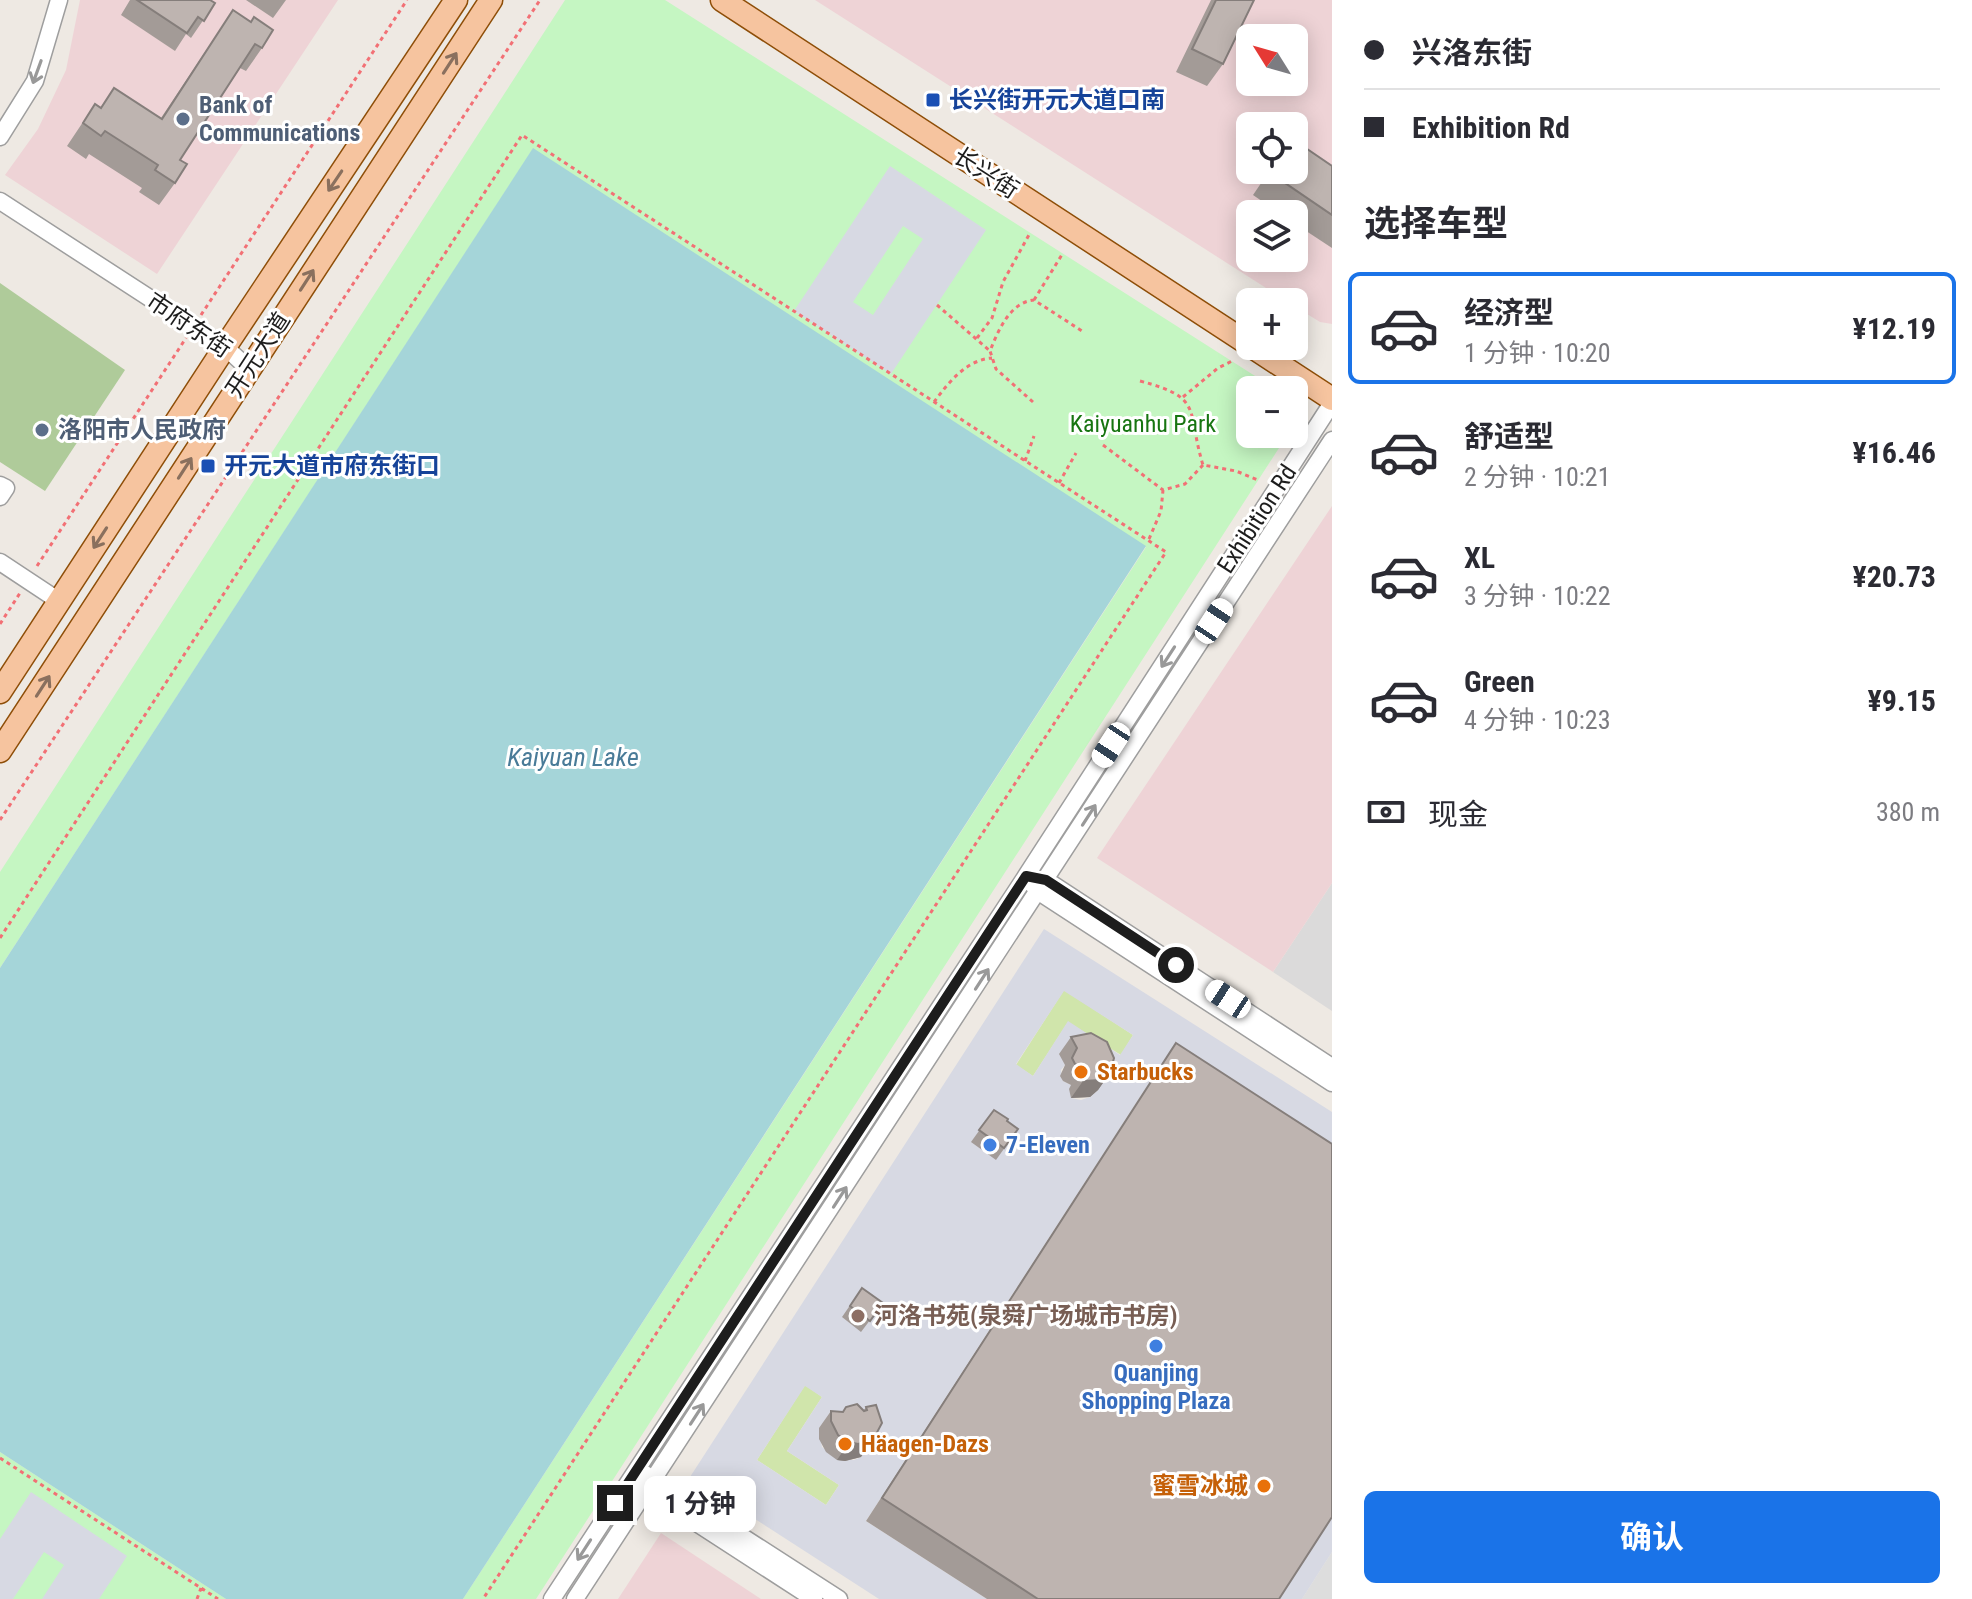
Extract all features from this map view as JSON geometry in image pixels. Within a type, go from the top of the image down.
[{"type":"main road","name":"开元大道","points":[[0,692],[456,0]]},
{"type":"main road","name":"开元大道","points":[[0,751],[491,0]]},
{"type":"main road","name":"长兴街","points":[[722,0],[1236,337]]},
{"type":"main road","name":"长兴街","points":[[749,0],[1236,319]]},
{"type":"main road","name":"长兴街","points":[[1271,360],[1332,401]]},
{"type":"main road","points":[[1300,360],[1332,381]]},
{"type":"street","points":[[0,137],[35,81],[59,0]]},
{"type":"street","name":"市府东街","points":[[0,201],[191,331]]},
{"type":"street","name":"市府东街","points":[[0,214],[249,369]]},
{"type":"street","name":"Exhibition Rd","points":[[552,1599],[1026,876],[1332,401]]},
{"type":"street","name":"Exhibition Rd","points":[[575,1599],[1332,440]]},
{"type":"street","points":[[0,485],[6,488],[0,497]]},
{"type":"street","points":[[0,562],[59,601]]},
{"type":"street","points":[[1026,876],[1332,1067]]},
{"type":"street","points":[[1043,886],[1332,1083]]},
{"type":"street","points":[[634,1474],[839,1599]]},
{"type":"street","points":[[651,1485],[814,1599]]},
{"type":"path","points":[[0,624],[407,0]]},
{"type":"path","points":[[0,820],[540,0]]},
{"type":"path","points":[[0,938],[522,135],[1166,552],[483,1599]]},
{"type":"path","points":[[977,338],[992,318],[1003,282],[1030,233]]},
{"type":"path","points":[[990,351],[1017,304],[1034,300],[1063,253]]},
{"type":"path","points":[[1034,300],[1082,331]]},
{"type":"path","points":[[937,305],[990,351],[996,369],[1033,402]]},
{"type":"path","points":[[934,402],[958,373],[980,359],[992,358]]},
{"type":"path","points":[[1183,397],[1218,368],[1232,361]]},
{"type":"path","points":[[1140,381],[1158,385],[1183,397],[1191,410],[1203,465]]},
{"type":"path","points":[[1025,461],[1034,436]]},
{"type":"path","points":[[1103,445],[1163,490]]},
{"type":"path","points":[[1059,483],[1076,453]]},
{"type":"path","points":[[1203,465],[1236,471],[1258,480]]},
{"type":"path","points":[[1163,490],[1185,484],[1203,465]]},
{"type":"path","points":[[1148,540],[1161,511],[1163,490]]},
{"type":"path","points":[[0,1458],[218,1599]]},
{"type":"path","points":[[197,1599],[201,1588]]},
{"type":"shaded area","points":[[80,0],[338,0],[157,274],[5,175],[38,129],[66,70]]},
{"type":"shaded area","points":[[815,0],[1332,0],[1332,324],[1320,322],[1308,315],[1308,288],[1266,288],[1241,272],[1308,272],[1308,200],[1236,200],[1236,269]]},
{"type":"shaded area","points":[[890,166],[986,230],[891,374],[794,311]],"holes":[[[903,226],[923,239],[873,315],[853,302]]]},
{"type":"shaded area","points":[[1332,506],[1332,883],[1273,972],[1097,858]]},
{"type":"shaded area","points":[[1332,883],[1332,1011],[1273,972]]},
{"type":"shaded area","points":[[1044,929],[1332,1112],[1332,1177],[1160,1066],[866,1521],[987,1599],[879,1599],[690,1477]],"holes":[[[1064,991],[1133,1035],[1120,1055],[1068,1021],[1033,1076],[1016,1064]],[[1079,1050],[1098,1090],[1090,1097],[1081,1100],[1071,1098],[1071,1085],[1063,1081],[1061,1070],[1065,1065],[1060,1054]],[[805,1386],[822,1397],[787,1451],[839,1485],[826,1505],[757,1460]],[[819,1428],[870,1440],[861,1457],[854,1460],[837,1459],[822,1447]]]},
{"type":"shaded area","points":[[31,1492],[127,1556],[99,1599],[42,1599],[64,1565],[44,1552],[13,1599],[0,1599],[0,1539]]},
{"type":"shaded area","points":[[1332,1515],[1332,1552],[1302,1599],[1278,1599]]},
{"type":"shaded area","points":[[661,1533],[761,1599],[618,1599]]},
{"type":"shaded area","points":[[1332,1552],[1332,1599],[1302,1599]]},
{"type":"green space","name":"Kaiyuanhu Park","points":[[565,0],[665,0],[1255,376],[1236,376],[1236,448],[1279,448],[536,1599],[463,1599],[1146,547],[533,149],[0,968],[0,872]]},
{"type":"green space","name":"洛阳市人民政府","points":[[0,283],[125,370],[45,491],[0,462]]},
{"type":"green space","points":[[1064,990],[1133,1035],[1121,1055],[1068,1022],[1033,1076],[1016,1065]]},
{"type":"green space","points":[[805,1385],[822,1397],[787,1451],[839,1485],[826,1505],[757,1460]]},
{"type":"green space","points":[[0,1452],[226,1599],[0,1599]]},
{"type":"water","name":"Kaiyuan Lake","points":[[533,148],[1146,546],[463,1599],[226,1599],[0,1452],[0,968]]},
{"type":"building","points":[[137,0],[210,0],[215,3],[204,21],[198,17],[187,33]]},
{"type":"building","points":[[1216,0],[1254,0],[1242,24],[1236,24],[1236,37],[1223,64],[1192,49]]},
{"type":"building","name":"Bank of Communications","points":[[233,10],[251,22],[254,17],[273,30],[262,48],[255,44],[180,160],[187,164],[175,183],[155,170],[158,165],[105,131],[101,136],[83,123],[95,104],[101,108],[114,88],[162,119]]},
{"type":"building","points":[[1308,150],[1332,166],[1332,215],[1287,184],[1308,184]]},
{"type":"building","points":[[1091,1033],[1107,1042],[1114,1058],[1110,1073],[1102,1080],[1083,1081],[1083,1068],[1075,1064],[1072,1058],[1077,1048],[1071,1037]]},
{"type":"building","name":"Quanjing Shopping Plaza","points":[[1176,1043],[1332,1144],[1332,1517],[1279,1599],[1038,1599],[882,1498]]},
{"type":"building","points":[[994,1110],[1018,1129],[1004,1148],[979,1130]]},
{"type":"building","points":[[862,1288],[883,1303],[870,1321],[850,1306]]},
{"type":"building","points":[[857,1404],[864,1411],[866,1407],[876,1405],[882,1423],[873,1440],[858,1444],[838,1435],[831,1421],[831,1411],[843,1412],[846,1407]]},
{"type":"place","name":"长兴街开元大道口南","points":[[933,100]]},
{"type":"place","name":"Bank of Communications","points":[[183,119]]},
{"type":"place","name":"洛阳市人民政府","points":[[42,430]]},
{"type":"place","name":"开元大道市府东街口","points":[[208,466]]},
{"type":"place","name":"Starbucks","points":[[1081,1072]]},
{"type":"place","name":"7-Eleven","points":[[990,1145]]},
{"type":"place","name":"河洛书苑(泉舜广场城市书房)","points":[[858,1316]]},
{"type":"place","name":"Quanjing Shopping Plaza","points":[[1156,1346]]},
{"type":"place","name":"Häagen-Dazs","points":[[845,1444]]},
{"type":"place","name":"蜜雪冰城","points":[[1264,1486]]},
{"type":"route","points":[[615,1503],[1026,876],[1046,880],[1176,965]]}]
